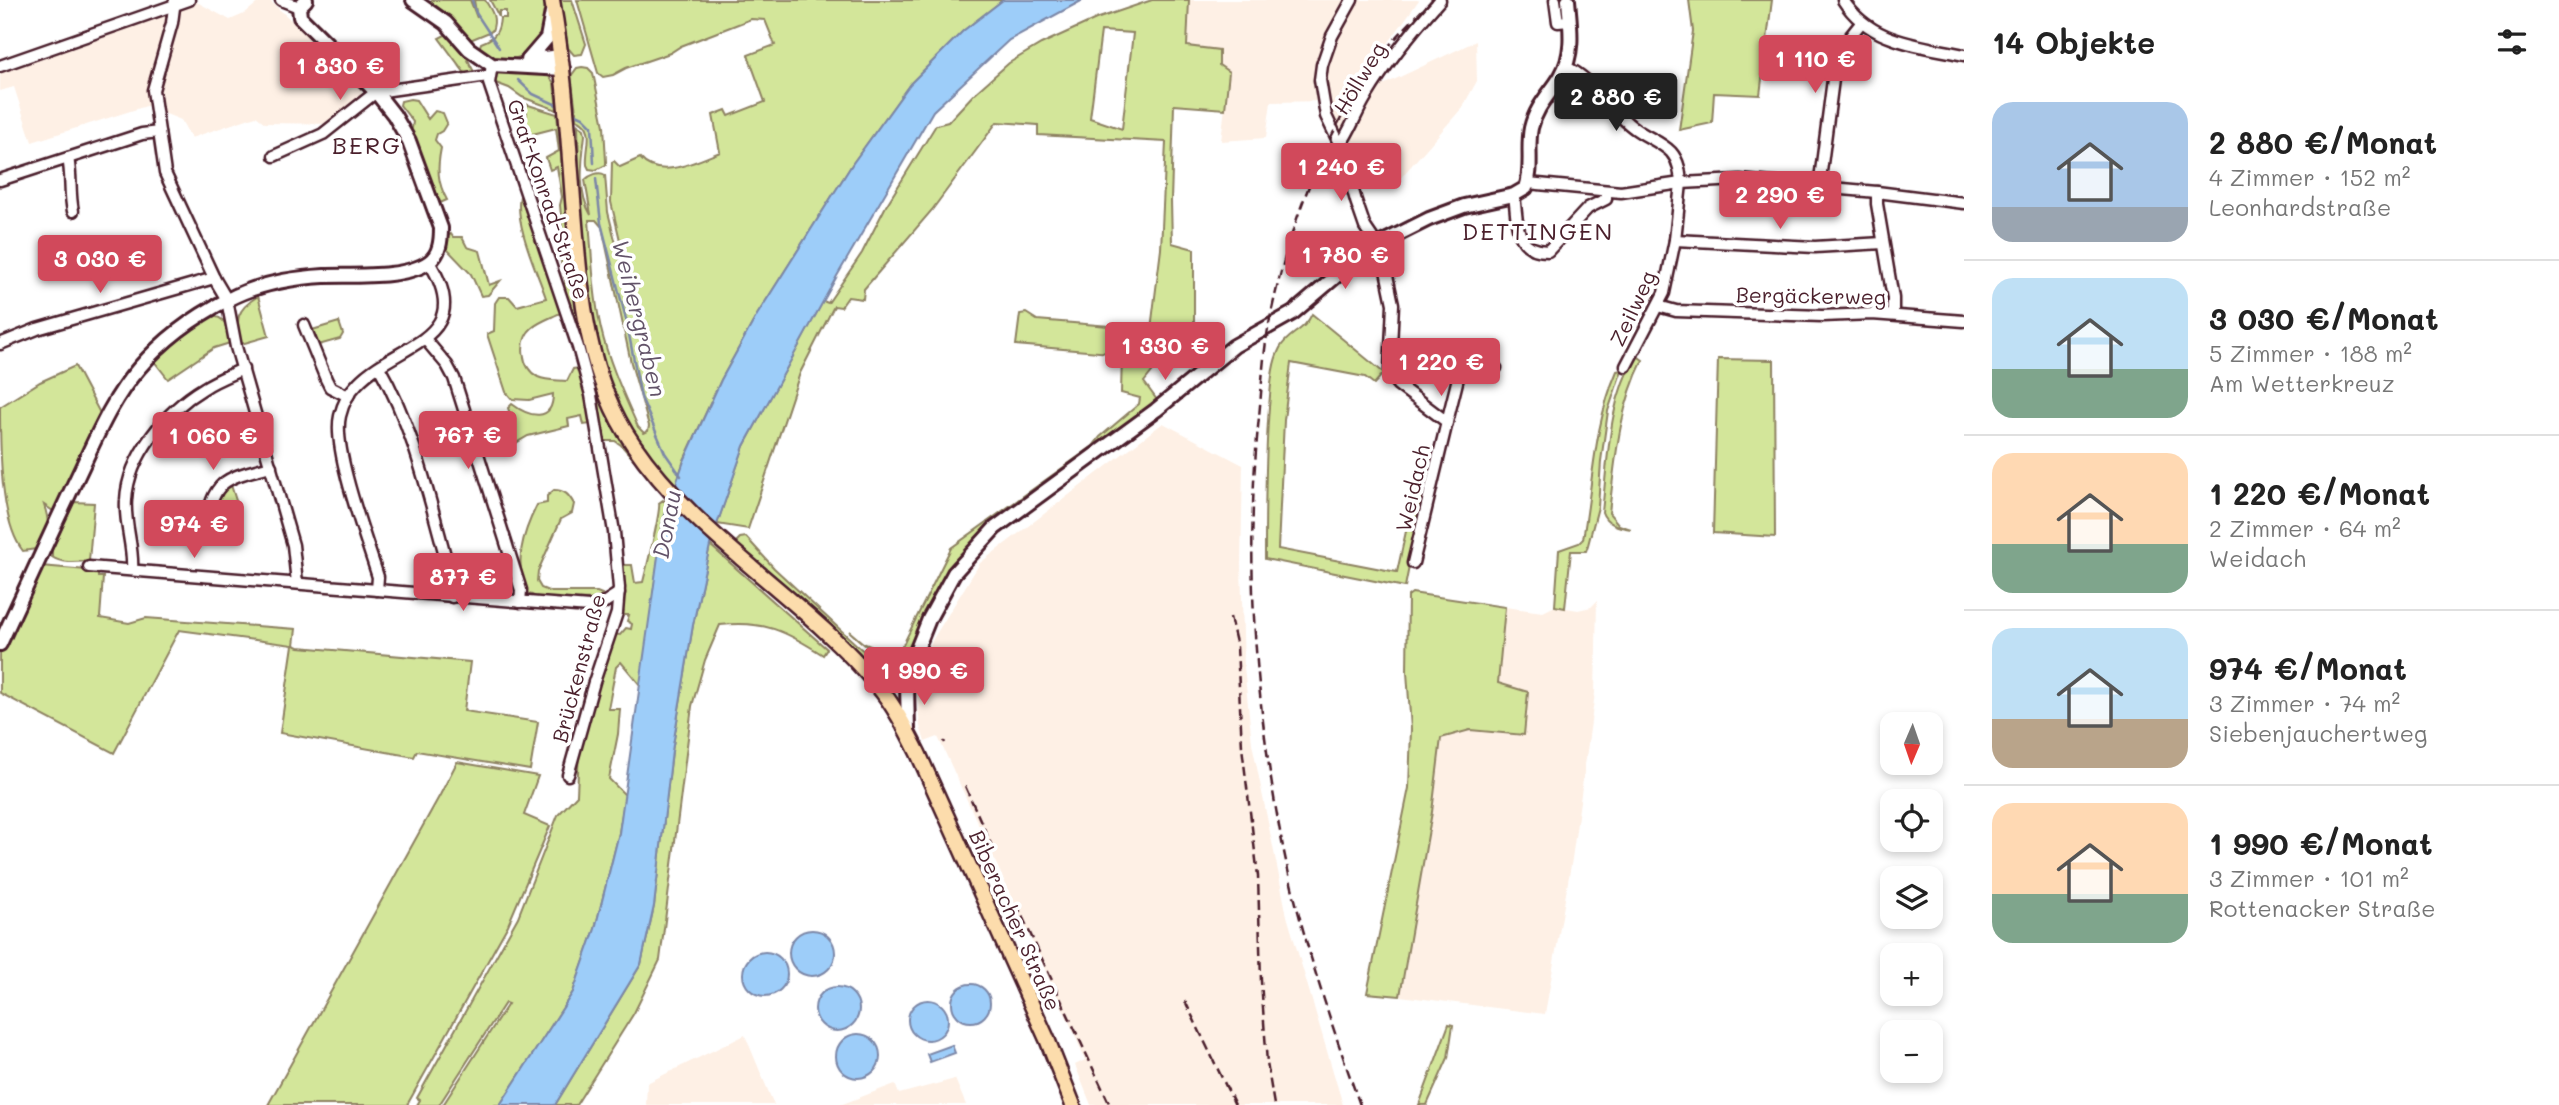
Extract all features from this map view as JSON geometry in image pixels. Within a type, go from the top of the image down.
[{"type":"main road","name":"Biberacher Straße","points":[[553,2],[562,62],[583,302],[598,372],[611,405],[631,441],[667,489],[839,644],[882,692],[918,753],[1047,1039],[1073,1105]]},
{"type":"street","points":[[0,66],[190,0]]},
{"type":"street","points":[[0,644],[117,398],[138,369],[171,336],[227,300],[256,288],[283,281],[394,273],[429,262],[438,252],[441,228],[409,141],[394,115],[376,92],[300,18],[303,4],[281,0]]},
{"type":"street","points":[[413,0],[446,23],[490,71]]},
{"type":"street","name":"Höllweg","points":[[1352,0],[1332,36],[1320,79],[1326,116],[1340,145],[1365,227],[1377,245]]},
{"type":"street","name":"Höllweg","points":[[1340,145],[1372,87],[1404,42],[1440,0]]},
{"type":"street","points":[[1555,0],[1558,22],[1569,21]]},
{"type":"street","points":[[908,732],[907,683],[912,664],[942,593],[967,556],[995,528],[1156,410],[1234,346],[1293,313],[1377,245],[1429,219],[1464,206],[1522,191],[1528,183],[1532,125],[1537,110],[1565,67],[1571,46],[1567,0]]},
{"type":"street","points":[[1843,0],[1861,23],[1877,33],[1904,43],[1964,55]]},
{"type":"street","points":[[529,59],[547,38],[553,2]]},
{"type":"street","points":[[175,3],[154,79],[153,98],[166,180],[227,300],[243,369],[293,545],[297,583]]},
{"type":"street","points":[[1819,187],[1835,64],[1844,43],[1861,23]]},
{"type":"street","points":[[274,156],[323,134],[376,92],[490,71],[529,59],[562,62]]},
{"type":"street","points":[[511,66],[562,62]]},
{"type":"street","points":[[1565,67],[1580,76],[1632,127],[1670,152],[1677,160],[1681,183]]},
{"type":"street","name":"Graf-Konrad-Straße","points":[[490,71],[570,318],[591,395],[600,446]]},
{"type":"street","points":[[0,180],[142,134],[159,132]]},
{"type":"street","points":[[68,158],[69,194],[73,211]]},
{"type":"street","points":[[1528,183],[1606,192],[1636,191],[1681,183],[1740,180],[1964,203]]},
{"type":"street","name":"Zeilweg","points":[[1626,366],[1658,306],[1670,275],[1681,183]]},
{"type":"street","points":[[1514,195],[1519,234],[1524,243],[1540,251],[1548,251],[1588,208],[1606,199],[1606,192]]},
{"type":"street","points":[[1877,192],[1893,298],[1893,315]]},
{"type":"street","points":[[1675,240],[1815,247],[1883,243]]},
{"type":"street","name":"Weidach","points":[[1377,245],[1384,261],[1393,304],[1390,369],[1392,378],[1447,422]]},
{"type":"street","points":[[377,590],[378,577],[341,450],[340,419],[348,396],[364,377],[425,339],[439,321],[444,305],[442,283],[429,262]]},
{"type":"street","points":[[0,344],[37,329],[214,278]]},
{"type":"street","name":"Bergäckerweg","points":[[1658,306],[1676,311],[1822,316],[1893,315],[1964,321]]},
{"type":"street","points":[[304,325],[329,384],[348,396]]},
{"type":"street","points":[[425,339],[447,365],[454,378],[521,590],[520,602]]},
{"type":"street","name":"Weidach","points":[[1413,563],[1461,366],[1496,368]]},
{"type":"street","points":[[379,367],[405,424],[415,454],[453,584],[452,597]]},
{"type":"street","points":[[132,570],[125,499],[134,468],[146,445],[160,425],[201,389],[243,369]]},
{"type":"street","name":"Brückenstraße","points":[[568,775],[617,613],[619,593],[614,532],[600,446]]},
{"type":"street","points":[[206,526],[211,500],[219,486],[232,477],[271,466]]},
{"type":"street","points":[[89,567],[589,607],[602,604],[619,593]]},
{"type":"street","points":[[882,692],[912,664]]},
{"type":"street","points":[[882,692],[895,693],[907,683]]},
{"type":"shaded area","points":[[261,0],[269,0],[360,83],[362,94],[357,106],[333,124],[265,123],[256,116],[191,138],[181,120],[161,112],[159,102],[32,142],[14,87],[0,91],[0,66],[195,1],[230,20],[244,14]]},
{"type":"shaded area","points":[[1189,0],[1419,0],[1362,80],[1378,85],[1385,84],[1476,41],[1477,81],[1462,108],[1397,182],[1377,190],[1368,159],[1361,154],[1355,164],[1348,162],[1327,101],[1271,102],[1266,138],[1221,141],[1229,72],[1187,46]]},
{"type":"shaded area","points":[[1163,423],[1243,465],[1241,565],[1244,667],[1252,743],[1287,916],[1343,1105],[1091,1105],[1075,1065],[1085,1060],[1074,1033],[938,737],[925,742],[920,726],[917,694],[922,664],[933,639],[980,563]]},
{"type":"shaded area","points":[[1597,601],[1595,693],[1572,859],[1545,1014],[1400,996],[1432,812],[1441,738],[1470,730],[1524,735],[1498,684],[1505,607],[1543,612],[1555,606],[1578,610],[1591,607]]},
{"type":"shaded area","points":[[745,1035],[774,1105],[646,1105],[647,1083]]},
{"type":"shaded area","points":[[955,1079],[966,1105],[840,1105],[895,1084],[899,1094]]},
{"type":"green space","points":[[470,0],[477,18],[474,0],[485,0],[494,18],[492,31],[470,40],[448,15],[431,2]]},
{"type":"green space","points":[[490,0],[544,0],[543,34],[524,55],[505,60],[496,59],[479,49],[481,43],[495,34],[500,18],[506,18],[506,11],[499,11],[499,17]]},
{"type":"green space","points":[[560,0],[572,0],[586,44],[582,54],[574,55],[568,48]]},
{"type":"green space","points":[[577,0],[1003,0],[963,31],[910,84],[853,163],[757,315],[721,380],[684,460],[676,485],[643,449],[619,408],[602,364],[584,269],[578,125],[584,129],[585,135],[582,186],[587,206],[591,215],[585,180],[595,174],[605,175],[608,212],[631,304],[638,317],[611,202],[612,162],[620,167],[640,158],[648,165],[668,169],[720,152],[713,115],[726,110],[729,116],[765,102],[748,55],[775,45],[765,20],[751,19],[613,75],[603,77],[598,73]],"holes":[[[589,220],[596,220],[602,227],[631,363],[649,426],[644,433],[638,427],[622,391],[601,329],[594,288]]]},
{"type":"green space","points":[[1152,0],[1189,0],[1187,46],[1219,50],[1219,65],[1229,72],[1225,109],[1174,105],[1172,243],[1194,249],[1194,330],[1189,332],[1151,329],[1161,249],[1166,142],[1038,135],[1038,125],[997,122],[932,210],[864,289],[863,299],[848,297],[841,307],[834,306],[800,373],[748,529],[717,524],[744,446],[823,301],[828,303],[862,253],[886,206],[936,125],[948,122],[1009,63],[1041,44],[1096,19]],"holes":[[[1101,31],[1133,33],[1122,129],[1090,118]]]},
{"type":"green space","points":[[1689,0],[1772,0],[1760,95],[1714,93],[1712,123],[1679,130],[1693,31]]},
{"type":"green space","points":[[447,34],[466,56],[475,74],[467,76],[439,38]]},
{"type":"green space","points":[[582,67],[593,73],[604,126],[606,165],[596,170],[589,169],[587,165],[587,127],[577,119],[571,76],[577,68]]},
{"type":"green space","points":[[499,71],[547,74],[554,83],[557,110],[522,97],[493,82]]},
{"type":"green space","points":[[416,100],[428,119],[435,111],[443,113],[447,123],[435,140],[441,148],[439,175],[447,200],[438,204],[408,130],[412,128],[413,122],[400,105],[401,101]]},
{"type":"green space","points":[[522,103],[557,114],[572,268],[584,341],[663,492],[621,445],[615,441],[605,441],[594,387],[563,284],[566,283],[559,254],[564,247],[560,205],[562,197],[557,167],[550,170],[546,158],[559,151],[556,128],[521,137],[527,113]]},
{"type":"green space","points":[[520,196],[562,312],[539,323],[528,333],[523,346],[525,361],[532,373],[548,380],[567,381],[573,369],[579,368],[591,424],[584,425],[582,416],[568,419],[569,426],[528,436],[509,447],[503,443],[510,414],[508,408],[512,404],[526,412],[539,415],[549,410],[553,394],[529,400],[512,399],[506,392],[487,334],[494,331],[495,303],[499,297],[509,297],[517,306],[546,298],[523,233]]},
{"type":"green space","points":[[451,234],[453,237],[462,237],[467,247],[480,251],[489,285],[500,281],[488,295],[481,296],[471,274],[445,247],[447,237]]},
{"type":"green space","points":[[258,296],[269,336],[241,344],[239,316],[245,306]]},
{"type":"green space","points":[[1026,313],[1037,320],[1109,326],[1110,353],[1016,345],[1020,314]]},
{"type":"green space","points":[[1312,314],[1384,373],[1374,384],[1365,377],[1291,363],[1284,420],[1278,549],[1397,572],[1418,477],[1430,478],[1405,587],[1265,559],[1267,445],[1273,369],[1280,348],[1305,325]]},
{"type":"green space","points":[[210,316],[223,321],[230,343],[214,348],[168,379],[154,361],[168,346]]},
{"type":"green space","points":[[339,322],[343,334],[340,339],[315,346],[309,331]]},
{"type":"green space","points":[[1122,355],[1160,362],[1144,382],[1157,400],[1100,445],[1050,479],[965,550],[941,586],[904,660],[880,655],[867,647],[849,631],[863,643],[882,651],[897,651],[903,645],[951,548],[1093,446],[1139,404],[1140,398],[1121,393]]},
{"type":"green space","points":[[1636,355],[1643,360],[1623,415],[1609,513],[1619,525],[1631,529],[1618,526],[1610,522],[1602,512],[1615,411],[1627,373]]},
{"type":"green space","points":[[1718,359],[1774,360],[1775,537],[1713,533]]},
{"type":"green space","points":[[75,366],[102,417],[56,513],[44,505],[48,523],[44,538],[36,549],[23,551],[15,538],[6,504],[1,463],[0,407],[40,382]]},
{"type":"green space","points":[[1622,370],[1608,411],[1598,507],[1588,545],[1586,551],[1571,551],[1565,608],[1555,606],[1559,550],[1583,539],[1603,412],[1617,371]]},
{"type":"green space","points":[[231,485],[238,507],[229,514],[226,509],[223,510],[216,497]]},
{"type":"green space","points":[[554,490],[566,494],[574,504],[572,513],[561,519],[538,571],[537,581],[541,588],[551,592],[597,592],[602,594],[599,600],[541,599],[527,593],[521,570],[521,549],[537,505],[547,503],[547,496]]},
{"type":"green space","points":[[663,500],[669,504],[663,521],[641,686],[621,662],[616,667],[608,709],[620,709],[609,779],[625,795],[619,833],[595,929],[573,992],[500,1105],[443,1105],[508,1004],[505,1003],[439,1105],[417,1105],[420,1100],[417,1098],[518,917],[558,815],[577,795],[579,748],[613,634],[620,635],[626,628],[631,629],[632,624],[627,621],[629,615],[620,615],[624,587],[622,565],[632,565],[635,583],[643,582],[659,503]]},
{"type":"green space","points":[[74,502],[94,503],[89,561],[65,562],[52,557],[52,550]]},
{"type":"green space","points":[[746,537],[774,568],[860,648],[873,658],[896,665],[897,668],[884,674],[870,669],[735,543]]},
{"type":"green space","points":[[710,545],[827,649],[823,655],[797,639],[762,626],[720,625],[705,660],[692,706],[660,960],[634,1013],[576,1105],[555,1105],[641,964],[654,906],[672,751],[693,625]]},
{"type":"green space","points":[[41,566],[98,571],[98,577],[103,577],[100,618],[129,623],[146,618],[296,629],[294,645],[299,647],[470,662],[464,711],[538,722],[530,770],[417,751],[414,757],[280,733],[293,645],[179,630],[114,753],[0,693],[0,652]]},
{"type":"green space","points":[[1412,593],[1505,607],[1498,683],[1528,692],[1524,735],[1470,730],[1441,738],[1432,812],[1400,996],[1367,993],[1409,788],[1411,729],[1407,672],[1408,596]]},
{"type":"green space","points":[[457,762],[538,776],[524,815],[550,826],[508,925],[407,1105],[268,1105],[440,795]]},
{"type":"green space","points":[[1449,1024],[1453,1025],[1448,1058],[1427,1105],[1419,1105]]},
{"type":"water","name":"Donau","points":[[1003,0],[1083,0],[1009,40],[933,111],[837,276],[744,446],[710,545],[693,625],[672,751],[654,906],[641,964],[555,1105],[500,1105],[573,992],[595,929],[619,833],[663,521],[684,461],[721,380],[757,315],[853,163],[910,84],[963,31]]},
{"type":"water","points":[[812,930],[828,937],[835,953],[828,969],[812,976],[796,969],[789,953],[796,937]]},
{"type":"water","points":[[765,952],[774,953],[781,958],[786,965],[786,983],[781,990],[774,995],[765,996],[756,995],[749,990],[744,983],[743,974],[744,965],[749,958],[756,953]]},
{"type":"water","points":[[971,984],[984,990],[990,1003],[984,1016],[971,1022],[958,1016],[952,1003],[958,990]]},
{"type":"water","points":[[837,987],[852,994],[859,1009],[852,1024],[837,1031],[822,1024],[815,1009],[822,994]]},
{"type":"water","points":[[928,1000],[942,1006],[948,1020],[942,1034],[928,1040],[914,1034],[908,1020],[914,1006]]},
{"type":"water","points":[[858,1034],[867,1035],[874,1040],[879,1047],[879,1065],[874,1072],[867,1077],[858,1078],[849,1077],[842,1072],[837,1065],[836,1056],[837,1047],[842,1040],[849,1035]]},
{"type":"water","points":[[952,1045],[955,1053],[930,1062],[927,1054]]},
{"type":"waterway","name":"Weihergraben","points":[[472,0],[476,13],[499,48]]},
{"type":"waterway","name":"Weihergraben","points":[[518,80],[533,94],[559,106]]},
{"type":"waterway","name":"Weihergraben","points":[[572,112],[583,117],[592,126],[594,163]]},
{"type":"waterway","name":"Weihergraben","points":[[596,179],[601,223],[626,319],[641,397],[665,453],[681,476]]},
{"type":"railway","points":[[1360,1105],[1307,945],[1290,880],[1273,793],[1255,633],[1252,525],[1255,471],[1269,324],[1297,218],[1325,150],[1360,86],[1399,34],[1432,0]]},
{"type":"railway","points":[[1230,617],[1237,647],[1242,747],[1258,876],[1261,981],[1267,1063],[1274,1105]]},
{"type":"railway","points":[[965,786],[995,853]]},
{"type":"railway","points":[[1016,903],[1110,1105]]},
{"type":"railway","points":[[1185,1001],[1235,1105]]},
{"type":"district","name":"BERG","points":[[367,144]]},
{"type":"district","name":"DETTINGEN","points":[[1538,230]]}]
